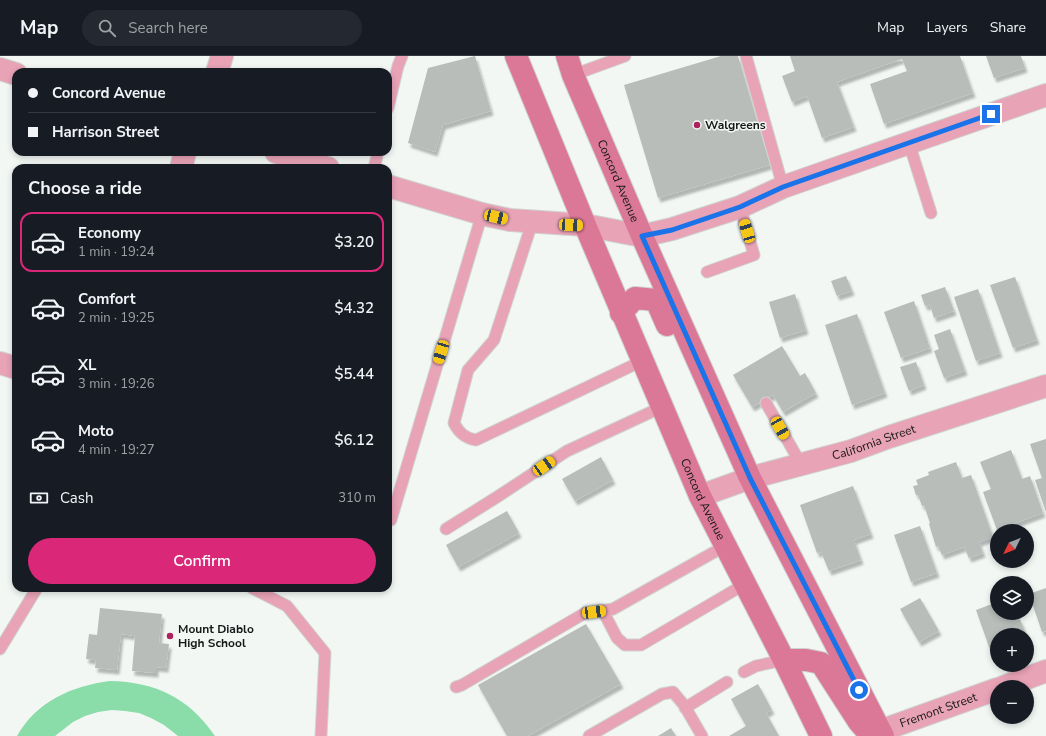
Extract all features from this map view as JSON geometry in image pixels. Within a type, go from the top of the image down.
[{"type":"main road","name":"Concord Avenue","points":[[516,56],[621,313],[700,496],[821,736]]},
{"type":"main road","name":"Concord Avenue","points":[[570,66],[642,236],[750,478],[882,734]]},
{"type":"main road","points":[[621,313],[635,298],[656,300],[689,379],[719,410]]},
{"type":"main road","points":[[784,660],[806,660],[821,663],[859,722],[868,732],[882,734]]},
{"type":"street","points":[[218,68],[222,56]]},
{"type":"street","points":[[0,69],[12,73]]},
{"type":"street","points":[[392,187],[482,214],[510,220],[532,223],[585,226],[642,236],[672,230],[740,207],[783,187],[1046,95]]},
{"type":"street","points":[[289,156],[315,164]]},
{"type":"street","points":[[0,363],[12,367]]},
{"type":"street","name":"California Street","points":[[700,496],[750,478],[851,451],[889,437],[1046,386]]},
{"type":"street","points":[[1023,680],[1046,672]]},
{"type":"street","name":"Fremont Street","points":[[882,734],[990,692]]},
{"type":"lane","points":[[392,91],[402,56]]},
{"type":"lane","points":[[570,66],[625,56]]},
{"type":"lane","points":[[746,56],[783,187]]},
{"type":"lane","points":[[908,143],[931,213]]},
{"type":"lane","points":[[707,272],[754,255],[740,207]]},
{"type":"lane","points":[[392,517],[482,214]]},
{"type":"lane","points":[[532,223],[494,340],[468,370],[454,423],[458,431],[467,438],[476,440],[642,361]]},
{"type":"lane","points":[[766,403],[801,464]]},
{"type":"lane","points":[[446,529],[567,451],[662,407]]},
{"type":"lane","points":[[456,687],[462,685],[585,613],[613,609],[725,546]]},
{"type":"lane","points":[[604,611],[617,638],[625,645],[641,645],[745,584]]},
{"type":"lane","points":[[0,649],[35,592]]},
{"type":"lane","points":[[260,592],[287,606],[325,653],[321,736]]},
{"type":"lane","points":[[744,672],[756,666],[784,660]]},
{"type":"lane","points":[[685,708],[726,682]]},
{"type":"lane","points":[[589,736],[662,694],[674,692],[702,736]]},
{"type":"green space","points":[[110,681],[142,685],[157,689],[170,695],[182,702],[194,712],[215,736],[178,736],[164,725],[139,713],[112,710],[85,716],[73,722],[55,736],[17,736],[35,713],[57,697],[82,687]]},
{"type":"building","points":[[475,56],[491,111],[443,125],[435,152],[408,143],[428,68]]},
{"type":"building","name":"Walgreens","points":[[721,56],[738,56],[770,165],[658,198],[624,85]]},
{"type":"building","points":[[790,56],[960,56],[973,93],[884,124],[870,84],[907,71],[902,59],[837,82],[854,127],[822,138],[807,96],[792,102],[782,76],[795,71]]},
{"type":"building","points":[[986,56],[1021,56],[1025,68],[994,78]]},
{"type":"building","points":[[846,276],[852,291],[837,296],[831,281]]},
{"type":"building","points":[[1015,277],[1037,340],[1013,348],[990,285]]},
{"type":"building","points":[[945,287],[954,311],[934,318],[930,305],[925,306],[921,295]]},
{"type":"building","points":[[978,289],[1000,353],[976,361],[954,297]]},
{"type":"building","points":[[795,294],[806,330],[780,338],[769,302]]},
{"type":"building","points":[[914,301],[930,348],[901,358],[884,312]]},
{"type":"building","points":[[857,314],[885,393],[852,405],[825,325]]},
{"type":"building","points":[[950,329],[965,371],[944,378],[934,351],[939,349],[934,335]]},
{"type":"building","points":[[782,346],[800,376],[805,373],[816,393],[783,412],[773,395],[752,407],[733,375]]},
{"type":"building","points":[[916,362],[924,385],[909,391],[900,367]]},
{"type":"building","points":[[1046,439],[1046,512],[1035,480],[1042,478],[1030,444]]},
{"type":"building","points":[[1011,450],[1022,479],[1030,476],[1043,513],[1013,524],[995,524],[983,492],[991,489],[980,462]]},
{"type":"building","points":[[601,457],[613,480],[575,501],[562,479]]},
{"type":"building","points":[[956,462],[962,478],[971,475],[990,529],[990,538],[979,542],[983,553],[969,558],[964,547],[942,555],[938,546],[936,547],[924,505],[922,506],[913,486],[918,485],[916,480],[929,475],[928,472]]},
{"type":"building","points":[[853,486],[871,534],[854,540],[861,560],[829,571],[821,552],[817,553],[800,505]]},
{"type":"building","points":[[507,511],[519,533],[458,567],[446,545]]},
{"type":"building","points":[[920,526],[937,573],[911,582],[894,535]]},
{"type":"building","points":[[1046,588],[1046,631],[1042,632],[1034,609],[1034,592]]},
{"type":"building","points":[[920,598],[939,631],[919,642],[900,609]]},
{"type":"building","points":[[990,605],[990,620],[1020,620],[1023,628],[990,628],[990,650],[976,610]]},
{"type":"building","points":[[100,608],[162,614],[159,643],[169,644],[166,668],[156,667],[156,673],[132,671],[135,636],[121,634],[117,670],[95,668],[96,660],[86,659],[89,634],[97,635]]},
{"type":"building","points":[[586,624],[621,684],[528,736],[507,736],[478,685]]},
{"type":"building","points":[[758,684],[772,710],[766,713],[779,736],[729,736],[746,726],[731,699]]},
{"type":"building","points":[[671,728],[676,736],[658,736]]},
{"type":"place","name":"Walgreens","points":[[697,125]]},
{"type":"place","name":"Mount Diablo High School","points":[[170,636]]},
{"type":"route","points":[[859,690],[750,478],[642,236],[672,230],[740,207],[783,187],[991,114]]}]
